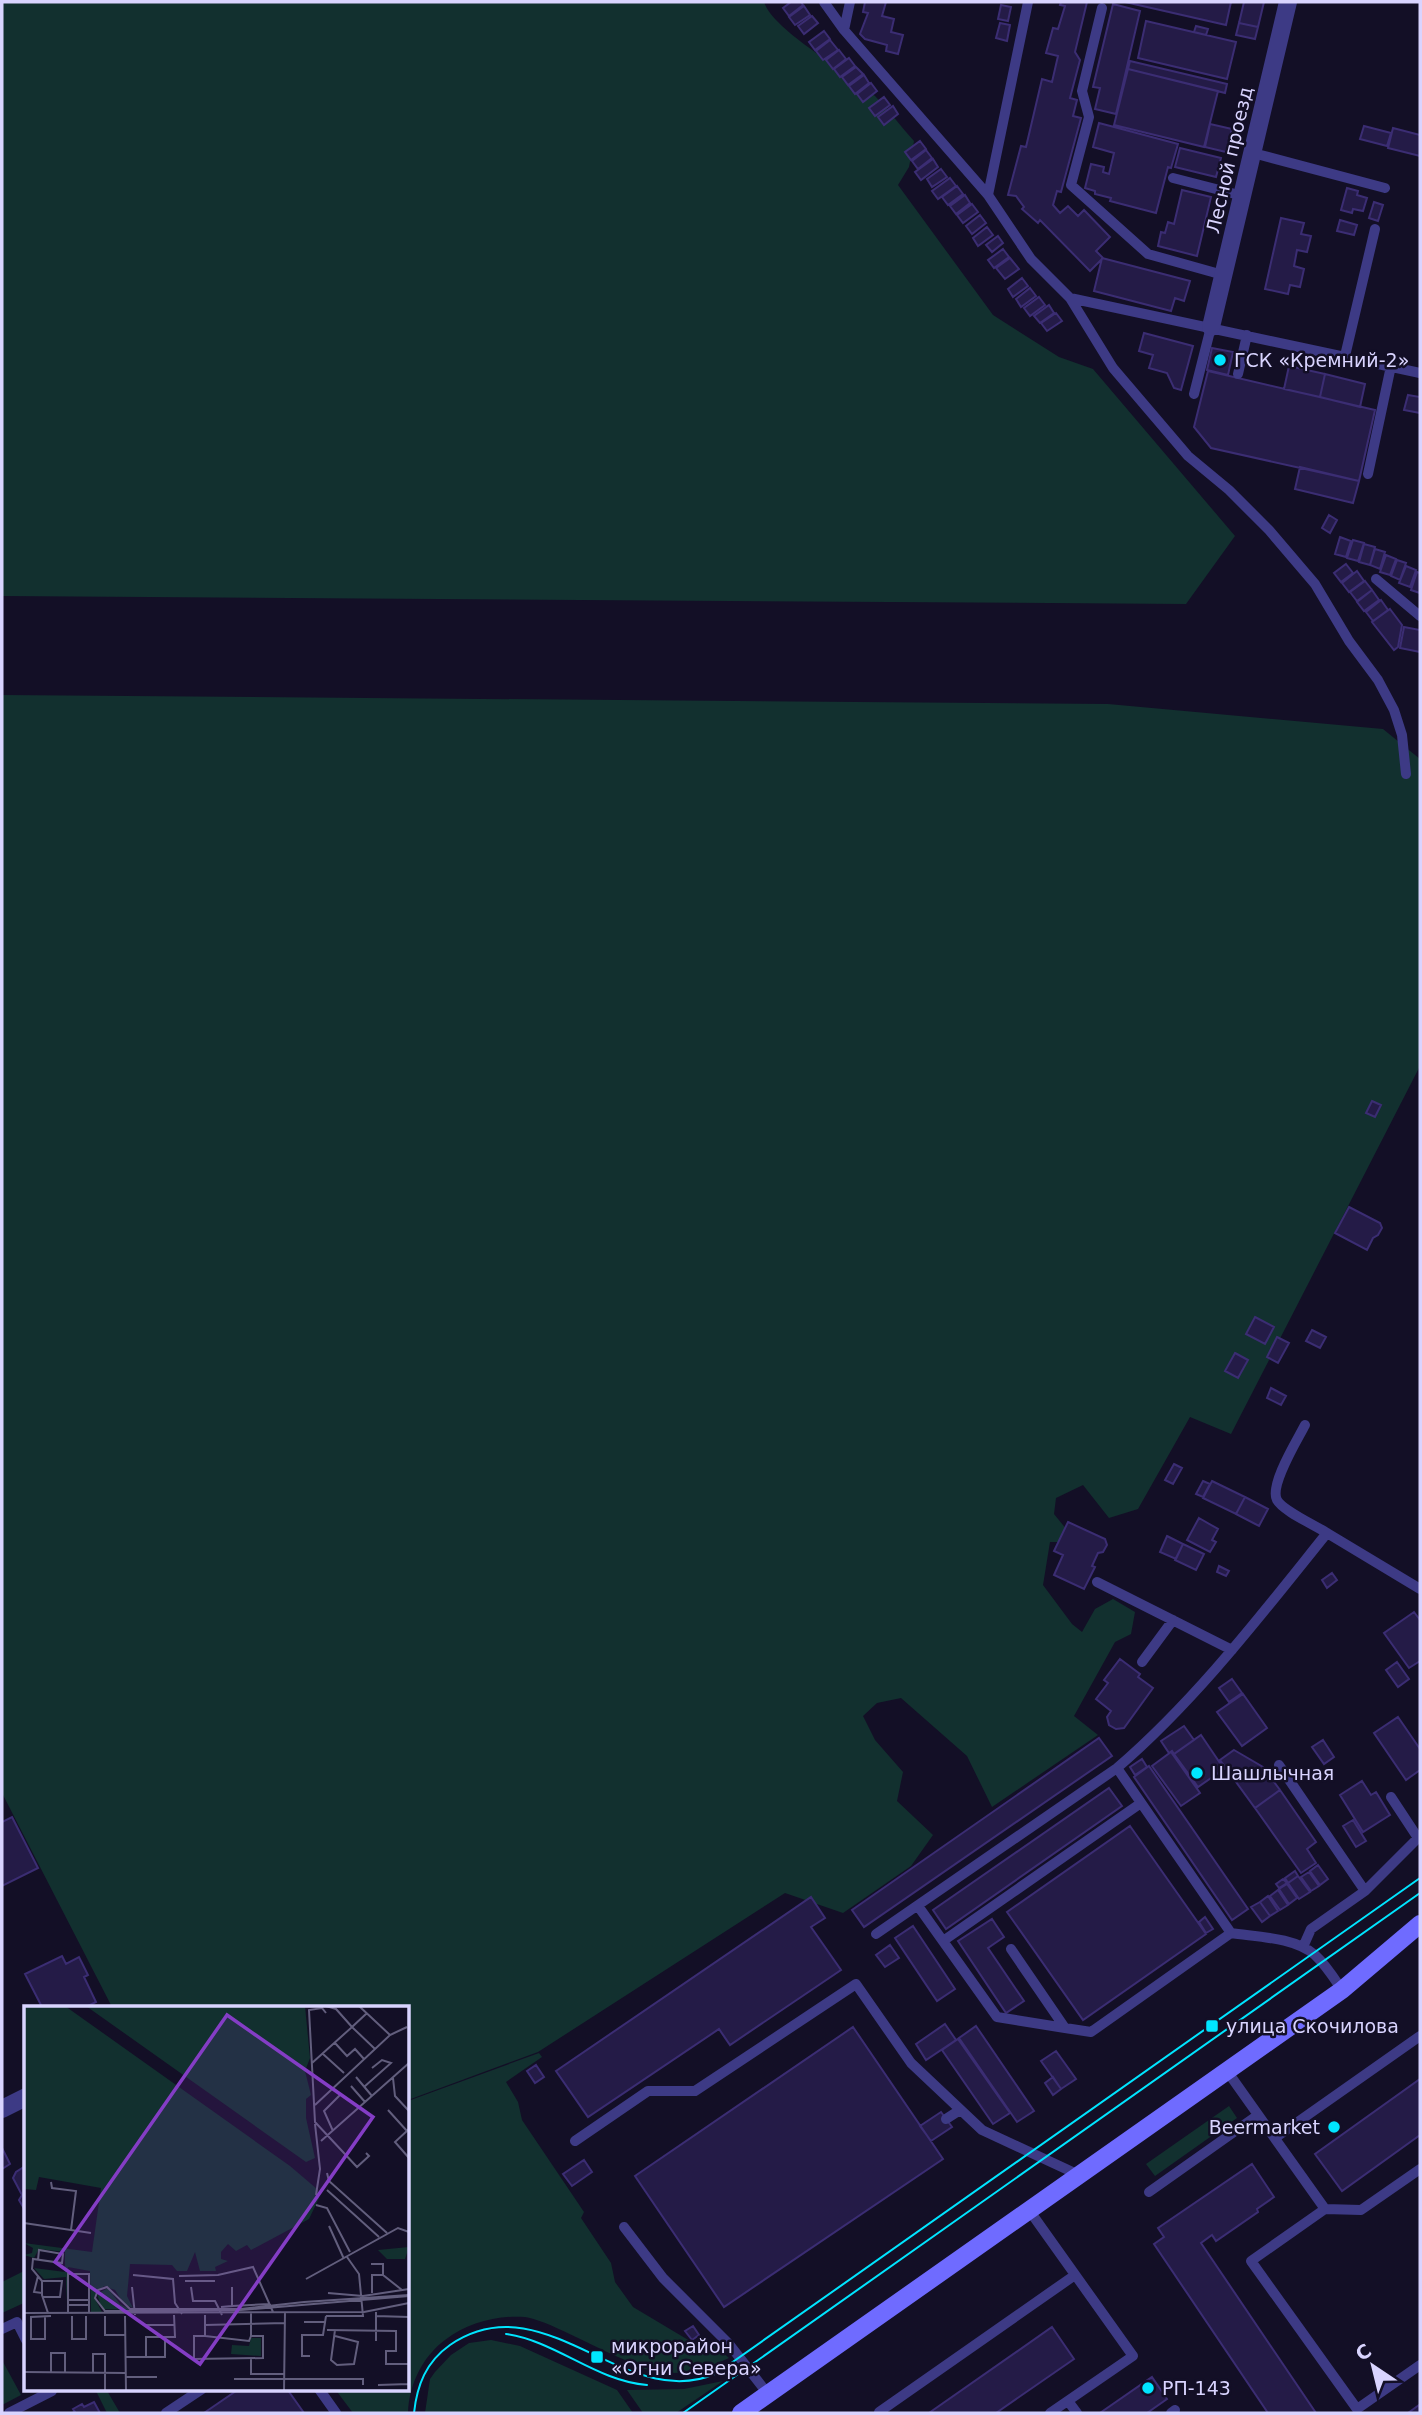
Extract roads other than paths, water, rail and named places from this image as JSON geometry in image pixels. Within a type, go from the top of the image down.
[{"type":"street","name":"Лесной проезд","points":[[1211,327],[1288,2]]},
{"type":"street","points":[[741,2413],[1342,1990],[1420,1924]]},
{"type":"street","points":[[2,2109],[24,2098]]},
{"type":"lane","points":[[824,2],[844,30],[988,195],[1031,259],[1070,298],[1113,368],[1188,456],[1229,490],[1269,530],[1315,584],[1349,641],[1378,680],[1394,710],[1402,735],[1406,774]]},
{"type":"lane","points":[[844,30],[850,2]]},
{"type":"lane","points":[[988,195],[1028,2]]},
{"type":"lane","points":[[1102,8],[1082,91],[1089,117],[1071,185],[1148,254],[1223,275]]},
{"type":"lane","points":[[1253,153],[1385,188]]},
{"type":"lane","points":[[1173,178],[1242,196]]},
{"type":"lane","points":[[1345,356],[1375,229]]},
{"type":"lane","points":[[1070,298],[1420,373]]},
{"type":"lane","points":[[1194,394],[1211,327]]},
{"type":"lane","points":[[1238,374],[1247,335]]},
{"type":"lane","points":[[1368,474],[1391,366]]},
{"type":"lane","points":[[1376,579],[1420,616]]},
{"type":"lane","points":[[1305,1425],[1274,1492],[1277,1502],[1420,1589]]},
{"type":"lane","points":[[876,1934],[1117,1768],[1174,1715],[1232,1650],[1327,1533]]},
{"type":"lane","points":[[1097,1583],[1232,1650]]},
{"type":"lane","points":[[1142,1662],[1173,1620]]},
{"type":"lane","points":[[1279,1765],[1365,1891]]},
{"type":"lane","points":[[1117,1768],[1231,1933]]},
{"type":"lane","points":[[1303,1947],[1311,1929],[1365,1891],[1419,1837],[1391,1797]]},
{"type":"lane","points":[[943,1941],[1141,1803]]},
{"type":"lane","points":[[918,1906],[997,2017],[1091,2032],[1231,1933],[1303,1947],[1322,1962],[1342,1990]]},
{"type":"lane","points":[[1011,1949],[1065,2028]]},
{"type":"lane","points":[[575,2141],[648,2091],[695,2091],[856,1984],[911,2063],[982,2130],[1079,2175]]},
{"type":"lane","points":[[1275,2138],[1420,2036]]},
{"type":"lane","points":[[1227,2071],[1325,2209]]},
{"type":"lane","points":[[946,2119],[960,2110]]},
{"type":"lane","points":[[1149,2192],[1258,2115]]},
{"type":"lane","points":[[1420,2169],[1361,2210],[1325,2209],[1251,2261],[1357,2409],[1420,2365]]},
{"type":"lane","points":[[1029,2210],[1133,2356],[1050,2413]]},
{"type":"lane","points":[[624,2227],[663,2278],[729,2344],[768,2393]]},
{"type":"lane","points":[[879,2412],[1075,2275]]},
{"type":"lane","points":[[2,2329],[17,2322],[24,2336]]},
{"type":"lane","points":[[9,2413],[52,2390]]},
{"type":"lane","points":[[166,2413],[200,2390]]},
{"type":"lane","points":[[320,2390],[336,2413]]},
{"type":"lane","points":[[1068,2401],[1077,2413]]},
{"type":"tram line","points":[[414,2413],[420,2384],[435,2359],[450,2345],[485,2329],[519,2328],[552,2336],[650,2377],[683,2381],[717,2373],[1420,1878]]},
{"type":"tram line","points":[[683,2413],[1420,1893]]},
{"type":"tram line","points":[[506,2334],[542,2344],[610,2376],[647,2385]]},
{"type":"place","name":"ГСК «Кремний-2»","points":[[1220,360]]},
{"type":"place","name":"Шашлычная","points":[[1197,1773]]},
{"type":"place","name":"улица Скочилова","points":[[1212,2026]]},
{"type":"place","name":"Beermarket","points":[[1334,2127]]},
{"type":"place","name":"микрорайон «Огни Севера»","points":[[597,2357]]},
{"type":"place","name":"РП-143","points":[[1148,2388]]}]
